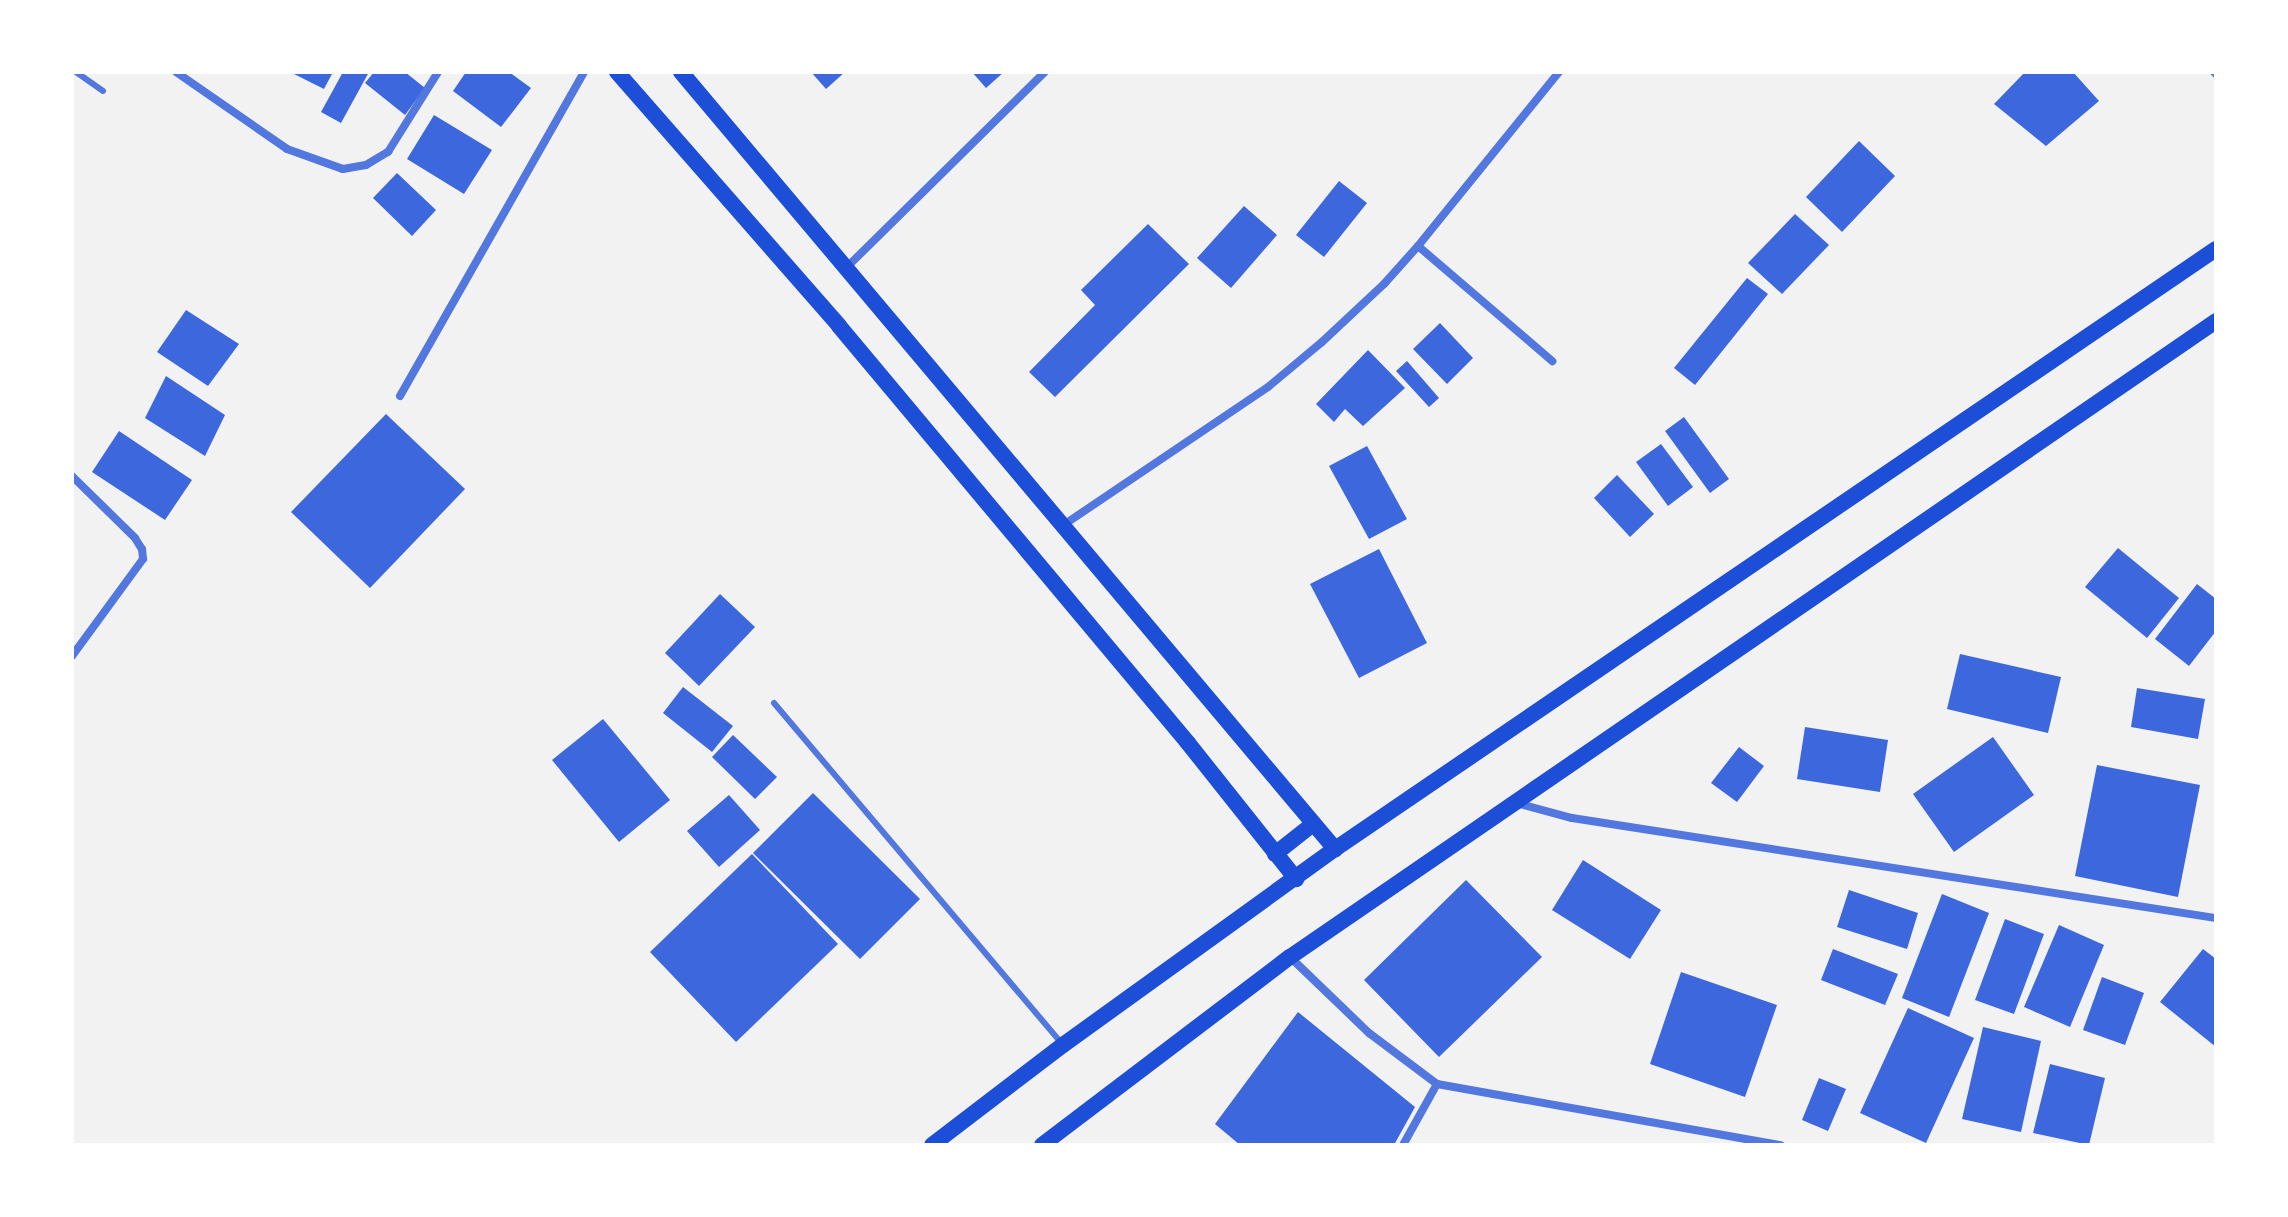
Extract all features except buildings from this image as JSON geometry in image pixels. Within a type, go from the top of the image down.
[{"type":"main road","points":[[617,72],[849,338],[1188,743],[1296,879]]},
{"type":"main road","points":[[681,72],[1335,849]]},
{"type":"main road","points":[[932,1145],[1063,1045],[1335,849],[2216,249]]},
{"type":"main road","points":[[1045,1144],[1290,957],[2216,321]]},
{"type":"main road","points":[[1275,854],[1313,824]]},
{"type":"street","points":[[176,72],[287,149],[343,169],[366,165],[388,152],[438,72]]},
{"type":"street","points":[[400,396],[584,72]]},
{"type":"street","points":[[845,269],[1045,72]]},
{"type":"street","points":[[1062,527],[1268,387],[1384,284],[1559,72]]},
{"type":"street","points":[[1418,246],[1552,361]]},
{"type":"street","points":[[72,476],[135,538],[142,549],[143,559],[72,656]]},
{"type":"street","points":[[1516,803],[1572,818],[2216,918]]},
{"type":"street","points":[[1290,957],[1389,1050],[1437,1084],[1781,1145]]},
{"type":"street","points":[[1403,1145],[1437,1084]]},
{"type":"lane","points":[[76,72],[103,91]]},
{"type":"lane","points":[[774,703],[1063,1045]]}]
